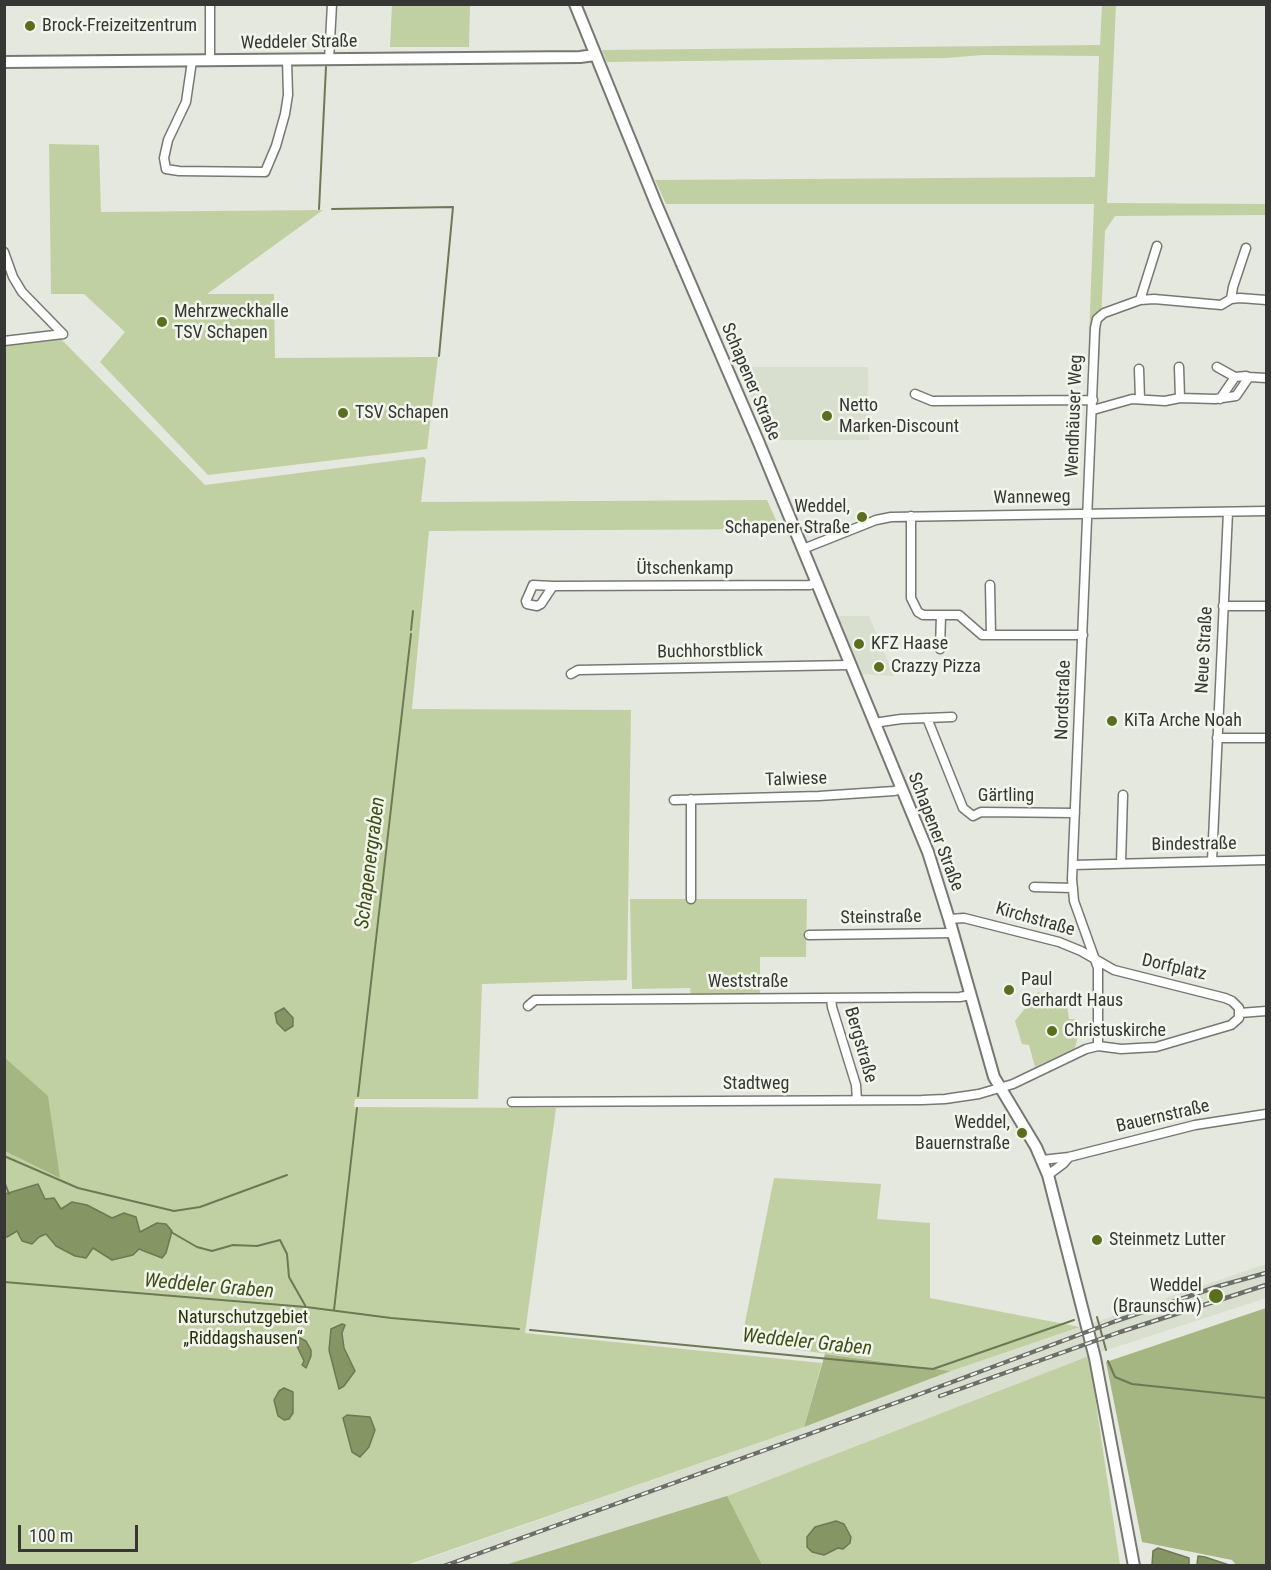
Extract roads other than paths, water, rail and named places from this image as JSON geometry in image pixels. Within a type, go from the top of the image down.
[{"type":"street","points":[[210,4],[210,61]]},
{"type":"street","points":[[329,60],[332,4]]},
{"type":"street","name":"Schapener Straße","points":[[575,4],[817,582],[935,871],[988,1063],[1048,1175],[1101,1383],[1134,1566]]},
{"type":"street","name":"Weddeler Straße","points":[[4,62],[595,56]]},
{"type":"street","points":[[192,61],[186,102],[168,140],[164,158],[166,169],[265,172],[276,146],[285,114],[288,95],[287,60]]},
{"type":"street","points":[[1157,246],[1140,300],[1221,304],[1231,299],[1266,300]]},
{"type":"street","points":[[1231,299],[1246,248]]},
{"type":"street","points":[[4,252],[13,277],[22,292],[63,334],[4,340]]},
{"type":"street","name":"Wendhäuser Weg","points":[[1088,514],[1097,319],[1113,308],[1140,300]]},
{"type":"street","points":[[1179,367],[1180,398]]},
{"type":"street","points":[[1217,367],[1235,377],[1266,378]]},
{"type":"street","points":[[1139,369],[1140,399]]},
{"type":"street","points":[[1220,399],[1235,377]]},
{"type":"street","points":[[915,394],[932,401],[1093,405],[1140,399],[1165,401],[1180,398],[1220,399],[1236,396],[1249,378]]},
{"type":"street","name":"Wanneweg","points":[[803,549],[884,517],[1266,511]]},
{"type":"street","name":"Neue Straße","points":[[1212,861],[1228,512]]},
{"type":"street","name":"Nordstraße","points":[[1088,514],[1072,865],[1074,902],[1096,960]]},
{"type":"street","points":[[911,516],[911,598],[918,612],[923,615],[959,615],[982,635],[1083,634]]},
{"type":"street","name":"Ütschenkamp","points":[[553,586],[810,585],[817,582]]},
{"type":"street","points":[[990,585],[991,635]]},
{"type":"street","points":[[1223,606],[1266,606]]},
{"type":"street","points":[[940,648],[941,615]]},
{"type":"street","name":"Buchhorstblick","points":[[571,674],[578,670],[850,665]]},
{"type":"street","points":[[874,723],[901,718],[952,717]]},
{"type":"street","name":"Gärtling","points":[[927,718],[963,808],[973,816],[981,812],[1075,813]]},
{"type":"street","points":[[1217,738],[1266,738]]},
{"type":"street","name":"Talwiese","points":[[674,800],[819,796],[902,789]]},
{"type":"street","points":[[1121,863],[1123,795]]},
{"type":"street","points":[[691,800],[691,899]]},
{"type":"street","name":"Bindestraße","points":[[1072,865],[1266,860]]},
{"type":"street","points":[[1034,887],[1073,888]]},
{"type":"street","name":"Kirchstraße","points":[[949,919],[964,918],[1059,942],[1096,960]]},
{"type":"street","name":"Steinstraße","points":[[809,935],[953,933]]},
{"type":"street","points":[[1096,960],[1098,1046]]},
{"type":"street","name":"Dorfplatz","points":[[1096,960],[1105,967],[1126,974],[1225,998],[1235,1004],[1240,1013]]},
{"type":"street","name":"Weststraße","points":[[528,1005],[535,1000],[960,997],[970,995]]},
{"type":"street","name":"Bergstraße","points":[[831,998],[856,1085],[857,1100]]},
{"type":"street","points":[[1000,1088],[1077,1052],[1098,1046],[1121,1049],[1156,1047],[1231,1025],[1239,1018],[1240,1013],[1266,1011]]},
{"type":"street","name":"Stadtweg","points":[[512,1102],[934,1100],[979,1094],[1000,1088]]},
{"type":"street","name":"Bauernstraße","points":[[1042,1160],[1069,1157],[1195,1125],[1266,1114]]},
{"type":"street","name":"Bauernstraße","points":[[1048,1175],[1069,1157]]},
{"type":"waterway","name":"Schapenergraben","points":[[319,209],[326,67]]},
{"type":"waterway","name":"Schapenergraben","points":[[332,209],[453,207],[439,356]]},
{"type":"waterway","name":"Schapenergraben","points":[[411,630],[413,611]]},
{"type":"waterway","name":"Schapenergraben","points":[[358,1096],[411,634]]},
{"type":"waterway","name":"Schapenergraben","points":[[334,1310],[357,1108]]},
{"type":"waterway","points":[[4,1156],[78,1188],[174,1211],[200,1207],[287,1175]]},
{"type":"waterway","points":[[4,1181],[9,1194]]},
{"type":"waterway","points":[[171,1232],[197,1247],[212,1251],[233,1245],[257,1246],[280,1240],[287,1254],[289,1277],[306,1307]]},
{"type":"waterway","name":"Weddeler Graben","points":[[4,1282],[306,1307],[391,1318],[519,1329]]},
{"type":"waterway","name":"Weddeler Graben","points":[[1097,1317],[1106,1350]]},
{"type":"waterway","name":"Weddeler Graben","points":[[530,1330],[933,1369],[1074,1320]]},
{"type":"waterway","name":"Weddeler Graben","points":[[1108,1361],[1115,1377],[1132,1384],[1266,1398]]},
{"type":"railway","points":[[444,1566],[1116,1321],[1219,1286],[1266,1273]]},
{"type":"railway","points":[[940,1396],[1120,1332],[1266,1285]]},
{"type":"place","name":"Brock-Freizeitzentrum","points":[[30,26]]},
{"type":"place","name":"Mehrzweckhalle TSV Schapen","points":[[162,322]]},
{"type":"place","name":"TSV Schapen","points":[[343,413]]},
{"type":"place","name":"Netto Marken-Discount","points":[[827,416]]},
{"type":"place","name":"Weddel, Schapener Straße","points":[[862,517]]},
{"type":"place","name":"KFZ Haase","points":[[859,644]]},
{"type":"place","name":"Crazzy Pizza","points":[[879,667]]},
{"type":"place","name":"KiTa Arche Noah","points":[[1112,721]]},
{"type":"place","name":"Paul Gerhardt Haus","points":[[1009,990]]},
{"type":"place","name":"Christuskirche","points":[[1052,1031]]},
{"type":"place","name":"Weddel, Bauernstraße","points":[[1022,1133]]},
{"type":"place","name":"Steinmetz Lutter","points":[[1097,1240]]},
{"type":"place","name":"Weddel (Braunschw)","points":[[1216,1296]]},
{"type":"park label","name":"Naturschutzgebiet „Riddagshausen“","points":[[243,1328]]}]
